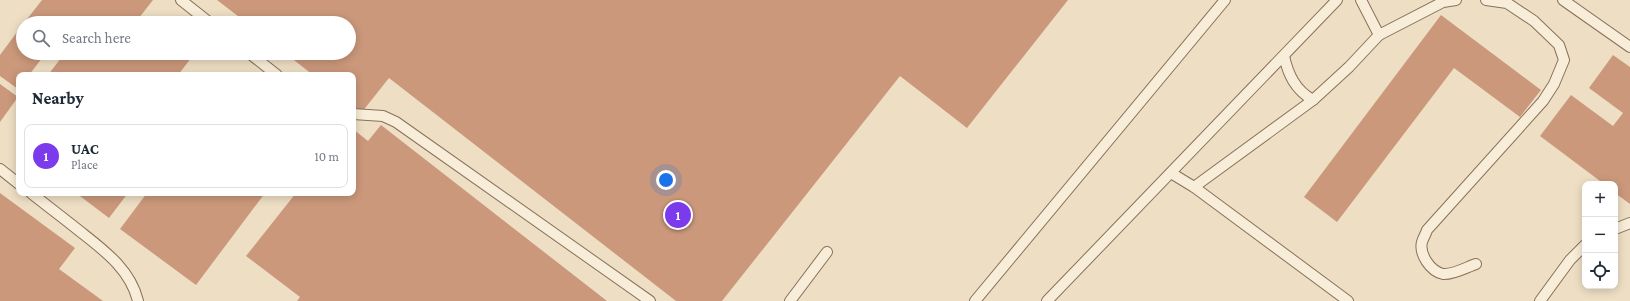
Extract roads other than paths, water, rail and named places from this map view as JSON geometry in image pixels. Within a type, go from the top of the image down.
[{"type":"lane","points":[[181,0],[201,16]]},
{"type":"lane","points":[[975,301],[1226,0]]},
{"type":"lane","points":[[1047,301],[1337,0]]},
{"type":"lane","points":[[1361,0],[1379,35]]},
{"type":"lane","points":[[1194,187],[1313,100],[1379,35],[1443,2],[1456,0]]},
{"type":"lane","points":[[1476,264],[1455,272],[1444,274],[1433,270],[1422,253],[1422,242],[1427,230],[1543,101],[1554,84],[1564,60],[1559,45],[1528,16],[1508,1],[1486,0]]},
{"type":"lane","points":[[1563,0],[1630,46]]},
{"type":"lane","points":[[1284,56],[1287,71],[1293,82],[1301,92],[1313,100]]},
{"type":"lane","points":[[257,60],[272,72]]},
{"type":"lane","points":[[356,114],[383,116],[396,122],[650,301]]},
{"type":"lane","points":[[0,169],[16,182]]},
{"type":"lane","points":[[1171,173],[1194,187],[1348,301]]},
{"type":"lane","points":[[34,196],[101,248],[120,266],[136,291],[138,301]]},
{"type":"lane","points":[[1618,228],[1630,223]]},
{"type":"lane","points":[[1540,301],[1570,260],[1582,249]]},
{"type":"lane","points":[[790,301],[827,252]]},
{"type":"place","name":"UAC","points":[[678,215]]}]
